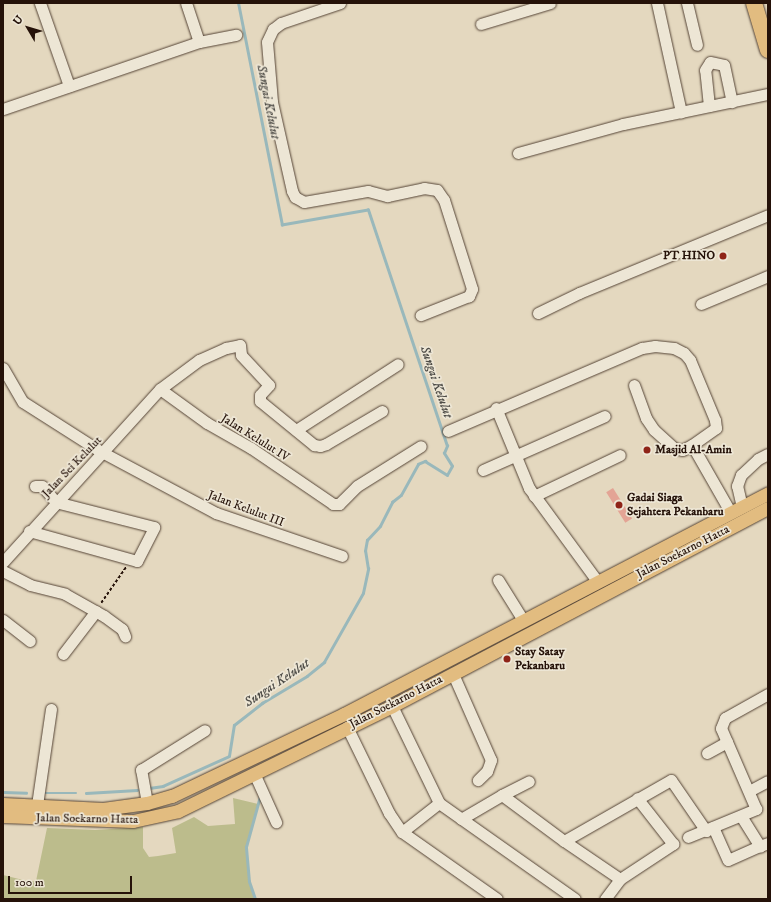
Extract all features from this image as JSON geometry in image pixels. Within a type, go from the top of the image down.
[{"type":"highway","points":[[754,3],[768,50]]},
{"type":"highway","points":[[764,3],[768,15]]},
{"type":"main road","name":"Jalan Soekarno Hatta","points":[[3,804],[103,809],[147,803],[172,796],[239,766],[768,493]]},
{"type":"main road","name":"Jalan Soekarno Hatta","points":[[3,816],[133,821],[154,818],[178,811],[392,706],[768,508]]},
{"type":"main road","points":[[496,634],[503,648]]},
{"type":"street","points":[[40,3],[69,86]]},
{"type":"street","points":[[186,3],[199,42]]},
{"type":"street","points":[[340,3],[281,23],[273,29],[267,42],[272,102],[292,191],[295,197],[304,202],[368,191],[386,196],[424,188],[437,190],[444,200],[472,289],[469,296],[421,315]]},
{"type":"street","points":[[481,24],[550,3]]},
{"type":"street","points":[[657,3],[681,112]]},
{"type":"street","points":[[687,3],[697,45]]},
{"type":"street","points":[[3,109],[199,42],[236,35]]},
{"type":"street","points":[[709,106],[705,70],[710,62],[724,66],[732,102]]},
{"type":"street","points":[[518,153],[623,124],[768,94]]},
{"type":"street","points":[[538,313],[586,290],[768,215]]},
{"type":"street","points":[[701,304],[768,276]]},
{"type":"street","name":"Jalan Sei Kelulut","points":[[3,562],[29,531],[104,453],[160,389],[199,360],[226,348],[240,345],[241,355],[268,385],[260,396],[260,401],[296,430]]},
{"type":"street","points":[[448,431],[496,408],[642,348],[655,346],[674,348],[684,353],[690,360],[715,420],[716,428],[692,445],[682,450],[664,442],[646,418],[634,385]]},
{"type":"street","points":[[382,411],[320,446],[314,445],[296,430],[398,364]]},
{"type":"street","name":"Jalan Kelulut III","points":[[3,368],[23,402],[104,453],[216,513],[342,556]]},
{"type":"street","name":"Jalan Kelulut IV","points":[[160,389],[207,424],[251,448],[330,503],[338,504],[357,486],[421,446]]},
{"type":"street","points":[[496,408],[514,456],[534,496],[597,581]]},
{"type":"street","points":[[483,470],[605,416]]},
{"type":"street","points":[[692,445],[736,510]]},
{"type":"street","points":[[736,510],[737,486],[741,476],[758,459],[768,454]]},
{"type":"street","points":[[534,496],[620,455]]},
{"type":"street","points":[[29,531],[133,560],[154,527],[56,502],[42,486],[35,486]]},
{"type":"street","points":[[3,571],[30,585],[65,594],[96,611],[122,629],[125,636]]},
{"type":"street","points":[[498,580],[523,620]]},
{"type":"street","points":[[64,654],[96,611]]},
{"type":"street","points":[[3,620],[30,640]]},
{"type":"street","points":[[453,674],[492,760],[487,772],[478,780]]},
{"type":"street","points":[[688,837],[756,809],[721,728],[722,723],[739,710],[768,694]]},
{"type":"street","points":[[392,706],[439,803],[575,899]]},
{"type":"street","points":[[37,805],[51,709]]},
{"type":"street","points":[[347,727],[389,813],[402,832],[497,899]]},
{"type":"street","points":[[147,803],[141,770],[205,730]]},
{"type":"street","points":[[707,753],[727,742]]},
{"type":"street","points":[[254,773],[276,822]]},
{"type":"street","points":[[564,841],[637,798],[671,780],[709,829],[728,860],[764,845],[741,816]]},
{"type":"street","points":[[461,819],[529,781]]},
{"type":"street","points":[[749,791],[768,781]]},
{"type":"street","points":[[502,795],[564,841],[620,879]]},
{"type":"street","points":[[605,899],[620,879],[673,844],[637,798]]},
{"type":"street","points":[[402,832],[439,803]]},
{"type":"path","points":[[96,611],[133,560]]},
{"type":"green space","points":[[233,798],[258,804],[246,847],[249,882],[255,899],[3,899],[3,875],[27,881],[36,881],[47,828],[95,830],[143,827],[143,848],[149,857],[158,856],[176,853],[172,828],[194,817],[208,826],[235,824]]},
{"type":"building","name":"Gadai Siaga Sejahtera Pekanbaru","points":[[613,488],[632,519],[625,523],[606,492]]},
{"type":"waterway","name":"Sungai Kelulut","points":[[149,788],[163,786],[229,756],[234,725],[262,703],[307,676],[324,662],[363,593],[368,569],[365,551],[367,540],[380,526],[392,502],[401,495],[418,464],[425,461],[447,475],[452,466],[444,453],[447,446],[368,210],[282,225],[238,3]]},
{"type":"waterway","points":[[86,793],[137,790]]},
{"type":"waterway","points":[[3,792],[26,793]]},
{"type":"waterway","points":[[43,793],[76,793]]},
{"type":"waterway","points":[[255,899],[249,882],[246,847],[260,796]]},
{"type":"place","name":"PT HINO","points":[[723,256]]},
{"type":"place","name":"Masjid Al-Amin","points":[[647,450]]},
{"type":"place","name":"Gadai Siaga Sejahtera Pekanbaru","points":[[619,505]]},
{"type":"place","name":"Stay Satay Pekanbaru","points":[[507,659]]}]
